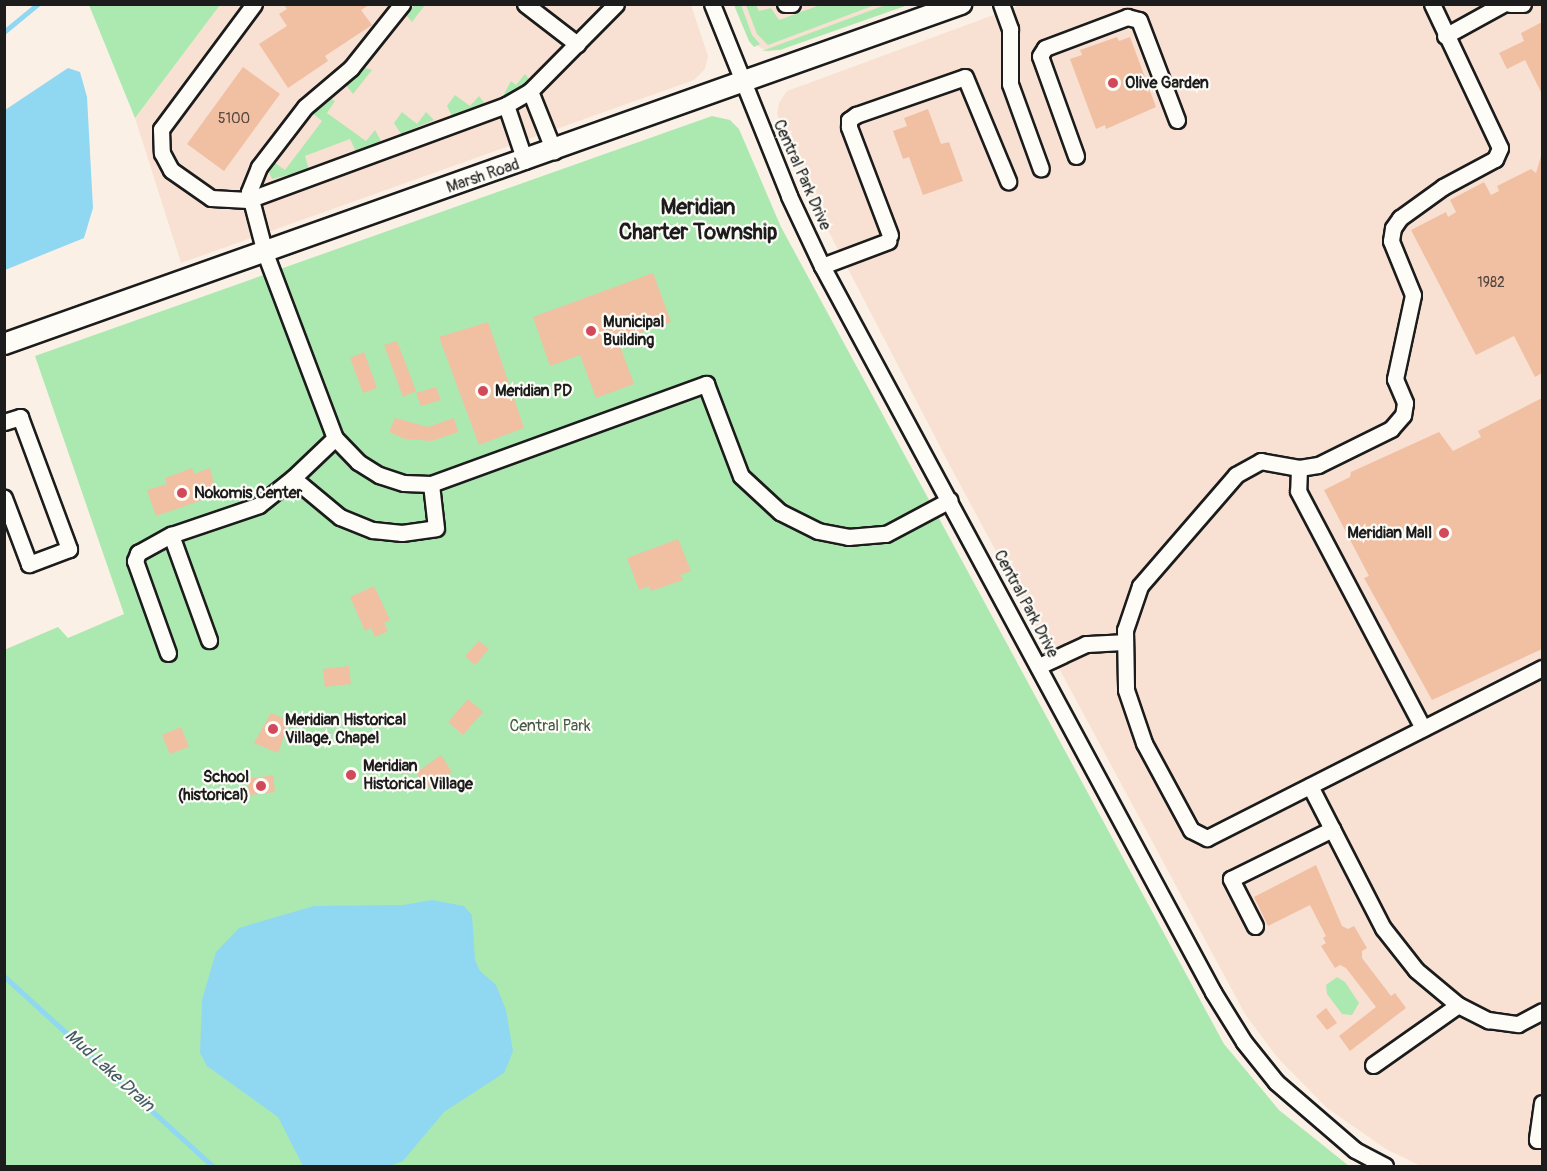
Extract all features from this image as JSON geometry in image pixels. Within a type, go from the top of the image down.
[{"type":"main road","name":"Marsh Road","points":[[4,344],[525,162],[961,4]]},
{"type":"street","points":[[254,4],[164,122],[160,136],[165,162],[178,177],[212,198],[248,200],[506,105],[530,91],[616,4]]},
{"type":"street","points":[[402,4],[351,68],[305,107],[254,175],[248,200],[265,254],[335,438],[357,462],[378,475],[404,483],[431,484],[706,384],[741,476],[780,512],[818,531],[848,537],[886,534],[950,500]]},
{"type":"street","points":[[525,4],[577,44]]},
{"type":"street","name":"Central Park Drive","points":[[712,4],[743,84],[822,266],[1244,1042],[1275,1082],[1316,1120],[1355,1150],[1385,1167]]},
{"type":"street","points":[[785,4],[792,4]]},
{"type":"street","points":[[1001,4],[1010,29],[1010,84],[1041,169]]},
{"type":"street","points":[[1432,4],[1445,36],[1500,144],[1495,159],[1415,206],[1392,228],[1391,241],[1413,295],[1395,378],[1405,403],[1400,421],[1327,462],[1299,468],[1261,461],[1236,475],[1148,572],[1133,601],[1124,642],[1126,690],[1136,725],[1195,834],[1212,837],[1542,668]]},
{"type":"street","points":[[1445,36],[1503,4]]},
{"type":"street","points":[[1510,4],[1523,4]]},
{"type":"street","points":[[1076,156],[1040,56],[1045,48],[1127,17],[1139,20],[1177,120]]},
{"type":"street","points":[[822,266],[889,238],[849,127],[849,120],[856,115],[965,77],[1008,181]]},
{"type":"street","points":[[530,91],[554,151]]},
{"type":"street","points":[[506,105],[525,162]]},
{"type":"street","points":[[4,422],[20,417],[69,549],[29,564],[4,498]]},
{"type":"street","points":[[168,653],[135,561],[144,546],[259,505],[293,478],[335,438]]},
{"type":"street","points":[[1299,468],[1298,491],[1423,728]]},
{"type":"street","points":[[293,478],[340,517],[372,530],[402,533],[436,528],[431,484]]},
{"type":"street","points":[[171,535],[209,640]]},
{"type":"street","points":[[1039,666],[1086,644],[1124,642]]},
{"type":"street","points":[[1310,786],[1389,937],[1416,970],[1458,1005],[1488,1020],[1508,1024],[1542,1011]]},
{"type":"street","points":[[1255,926],[1231,879],[1332,829]]},
{"type":"street","points":[[1373,1065],[1458,1005]]},
{"type":"street","points":[[1542,1103],[1537,1140],[1542,1140]]},
{"type":"shaded area","points":[[220,5],[691,5],[708,56],[705,69],[694,80],[181,263],[135,118]]},
{"type":"shaded area","points":[[734,5],[908,5],[768,52],[749,41]]},
{"type":"shaded area","name":"Meridian Mall","points":[[1021,5],[1542,5],[1542,1166],[1421,1166],[1386,1149],[1327,1108],[1276,1056],[1245,1014],[948,462],[803,182],[777,114],[779,103],[787,91]]},
{"type":"green space","points":[[89,4],[220,5],[135,118]]},
{"type":"green space","points":[[415,4],[425,5],[412,22],[406,15]]},
{"type":"green space","points":[[888,4],[908,5],[780,50],[762,51]]},
{"type":"green space","points":[[734,5],[741,5],[752,35],[760,44],[754,47],[749,41]]},
{"type":"green space","points":[[746,5],[756,5],[759,11],[771,8],[779,20],[820,5],[875,5],[768,45],[757,34]]},
{"type":"green space","points":[[362,67],[372,70],[353,94],[345,84]]},
{"type":"green space","points":[[525,74],[529,79],[517,92],[503,96],[511,81],[516,85]]},
{"type":"green space","points":[[455,95],[470,106],[479,96],[485,104],[452,116],[447,106]]},
{"type":"green space","points":[[328,97],[335,101],[327,113],[366,141],[375,130],[381,141],[356,152],[350,139],[305,156],[309,170],[272,179],[269,172],[274,162],[285,170],[322,121],[311,112]]},
{"type":"green space","points":[[402,112],[417,124],[426,112],[434,120],[401,134],[394,123]]},
{"type":"green space","name":"Central Park","points":[[712,116],[730,120],[739,129],[781,227],[1224,1044],[1279,1110],[1349,1166],[5,1166],[4,650],[58,627],[68,638],[124,614],[35,356]]},
{"type":"green space","points":[[1337,977],[1345,982],[1359,1003],[1352,1015],[1342,1014],[1327,994],[1326,985]]},
{"type":"water","points":[[68,68],[80,72],[87,97],[93,208],[84,238],[5,270],[5,110]]},
{"type":"water","points":[[432,900],[464,906],[472,915],[475,960],[480,971],[496,985],[506,1010],[513,1051],[504,1073],[444,1112],[403,1161],[389,1166],[303,1166],[278,1117],[207,1066],[200,1053],[202,1000],[216,952],[239,928],[314,906],[403,905]]},
{"type":"building","points":[[284,5],[369,5],[361,10],[372,25],[325,56],[328,61],[288,88],[259,44],[287,26],[279,14],[287,9]]},
{"type":"building","points":[[1542,22],[1542,94],[1525,60],[1507,69],[1499,53],[1524,41],[1521,33]]},
{"type":"building","name":"Olive Garden","points":[[1117,37],[1119,41],[1130,37],[1156,107],[1106,129],[1105,125],[1096,129],[1070,59],[1082,55],[1080,50]]},
{"type":"building","points":[[243,67],[280,94],[224,171],[187,144]]},
{"type":"building","points":[[928,109],[941,144],[949,142],[963,181],[923,195],[909,157],[903,159],[893,131],[907,126],[904,118]]},
{"type":"building","points":[[1542,153],[1542,373],[1535,377],[1514,336],[1476,355],[1411,230],[1446,212],[1448,217],[1456,212],[1450,200],[1484,182],[1491,195],[1499,191],[1497,186],[1531,169],[1536,173]]},
{"type":"building","name":"Municipal Building","points":[[653,273],[671,322],[618,341],[634,384],[596,398],[580,355],[550,366],[533,317]]},
{"type":"building","points":[[488,322],[524,428],[479,445],[439,337]]},
{"type":"building","points":[[397,341],[416,391],[403,397],[384,345]]},
{"type":"building","points":[[364,352],[377,388],[363,393],[350,358]]},
{"type":"building","points":[[436,387],[441,400],[421,406],[416,393]]},
{"type":"building","name":"Meridian Mall","points":[[1542,398],[1542,649],[1432,700],[1364,578],[1369,576],[1324,490],[1350,477],[1351,472],[1439,432],[1453,451],[1481,437],[1478,431]]},
{"type":"building","points":[[395,418],[428,427],[454,418],[458,432],[432,441],[405,439],[389,432]]},
{"type":"building","name":"Nokomis Center","points":[[192,468],[194,474],[210,468],[217,495],[156,516],[147,490],[167,484],[165,478]]},
{"type":"building","points":[[678,539],[691,571],[680,575],[683,580],[651,591],[649,586],[639,590],[627,558]]},
{"type":"building","points":[[374,586],[390,620],[384,623],[388,631],[375,637],[371,628],[365,631],[350,597]]},
{"type":"building","points":[[479,641],[489,649],[475,665],[465,656]]},
{"type":"building","points":[[349,666],[351,684],[325,687],[323,669]]},
{"type":"building","points":[[468,699],[483,712],[463,735],[448,722]]},
{"type":"building","name":"Meridian Historical Village, Chapel","points":[[271,713],[289,721],[278,753],[254,743]]},
{"type":"building","points":[[181,727],[189,747],[170,754],[162,735]]},
{"type":"building","points":[[441,755],[452,772],[427,789],[416,773]]},
{"type":"building","name":"School (historical)","points":[[273,775],[275,792],[249,795],[247,779]]},
{"type":"building","points":[[1316,865],[1342,926],[1348,929],[1354,926],[1367,948],[1362,951],[1362,958],[1391,996],[1395,993],[1406,1008],[1350,1051],[1339,1036],[1376,1007],[1346,968],[1340,965],[1335,968],[1321,946],[1326,943],[1323,938],[1326,936],[1310,905],[1268,926],[1254,897]]},
{"type":"building","points":[[1326,1008],[1337,1023],[1327,1030],[1316,1016]]},
{"type":"waterway","points":[[4,32],[38,4]]},
{"type":"waterway","name":"Mud Lake Drain","points":[[4,976],[213,1166]]},
{"type":"place","name":"Olive Garden","points":[[1113,83]]},
{"type":"place","name":"Municipal Building","points":[[591,331]]},
{"type":"place","name":"Meridian PD","points":[[483,391]]},
{"type":"place","name":"Nokomis Center","points":[[182,493]]},
{"type":"place","name":"Meridian Mall","points":[[1444,533]]},
{"type":"place","name":"Meridian Historical Village, Chapel","points":[[273,729]]},
{"type":"place","name":"Meridian Historical Village","points":[[351,775]]},
{"type":"place","name":"School (historical)","points":[[261,786]]},
{"type":"district","name":"Meridian Charter Township","points":[[698,220]]}]
